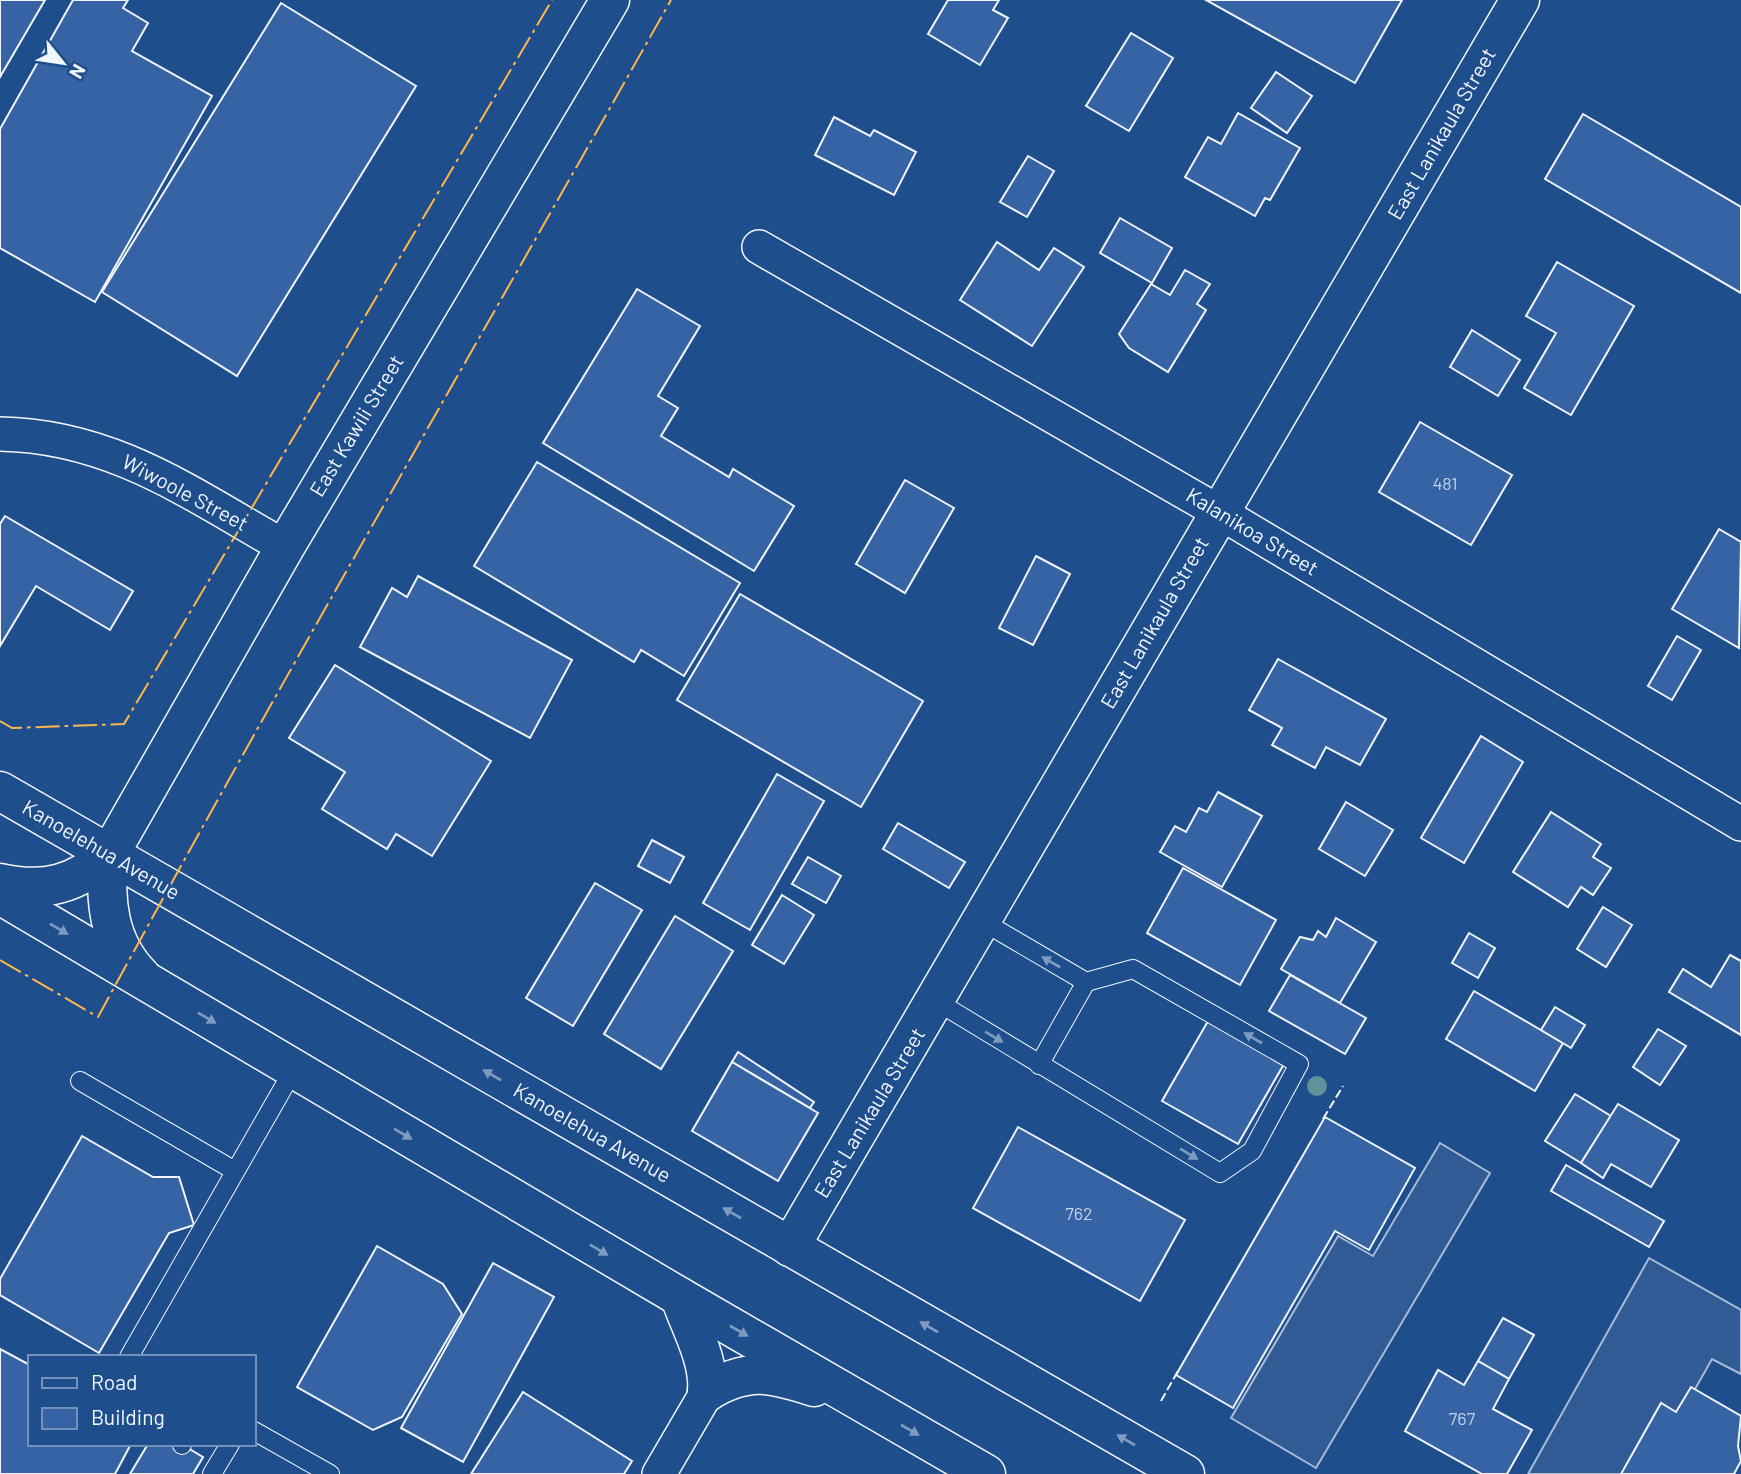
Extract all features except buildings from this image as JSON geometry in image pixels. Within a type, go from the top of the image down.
[{"type":"main road","name":"East Kawili Street","points":[[109,855],[285,547],[610,0]]},
{"type":"main road","name":"East Lanikaula Street","points":[[790,1247],[1520,0]]},
{"type":"main road","name":"Kanoelehua Avenue","points":[[0,791],[1185,1474]]},
{"type":"main road","points":[[0,883],[42,886],[66,883],[86,875],[109,855]]},
{"type":"main road","points":[[109,855],[105,889],[117,940],[127,962],[148,983]]},
{"type":"main road","points":[[0,895],[680,1297],[986,1474]]},
{"type":"main road","points":[[680,1297],[704,1362],[708,1378],[707,1392]]},
{"type":"main road","points":[[707,1392],[722,1383],[750,1376],[783,1375],[851,1396]]},
{"type":"street","name":"Kalanikoa Street","points":[[759,247],[1219,513],[1741,824]]},
{"type":"street","name":"Wiwoole Street","points":[[0,434],[25,434],[85,444],[142,466],[285,547]]},
{"type":"street","points":[[659,1474],[707,1392]]},
{"type":"lane","points":[[982,921],[1086,982]]},
{"type":"lane","points":[[936,1001],[1039,1065],[1220,1173],[1252,1151],[1300,1064],[1133,969],[1086,982],[1039,1065]]},
{"type":"lane","points":[[130,1355],[294,1069]]},
{"type":"lane","points":[[80,1081],[235,1171]]},
{"type":"lane","points":[[256,1432],[330,1474]]},
{"type":"lane","points":[[212,1474],[229,1446]]},
{"type":"shaded area","points":[[1440,1143],[1490,1173],[1316,1468],[1231,1418],[1338,1236],[1373,1256]]},
{"type":"shaded area","points":[[1649,1258],[1741,1310],[1741,1374],[1712,1359],[1647,1474],[1528,1474]]},
{"type":"fence","points":[[1323,1119],[1343,1086]]},
{"type":"fence","points":[[1161,1401],[1178,1371]]},
{"type":"power","points":[[0,721],[12,728],[124,724],[552,0]]},
{"type":"power","points":[[0,960],[98,1017],[311,634],[671,0]]}]
